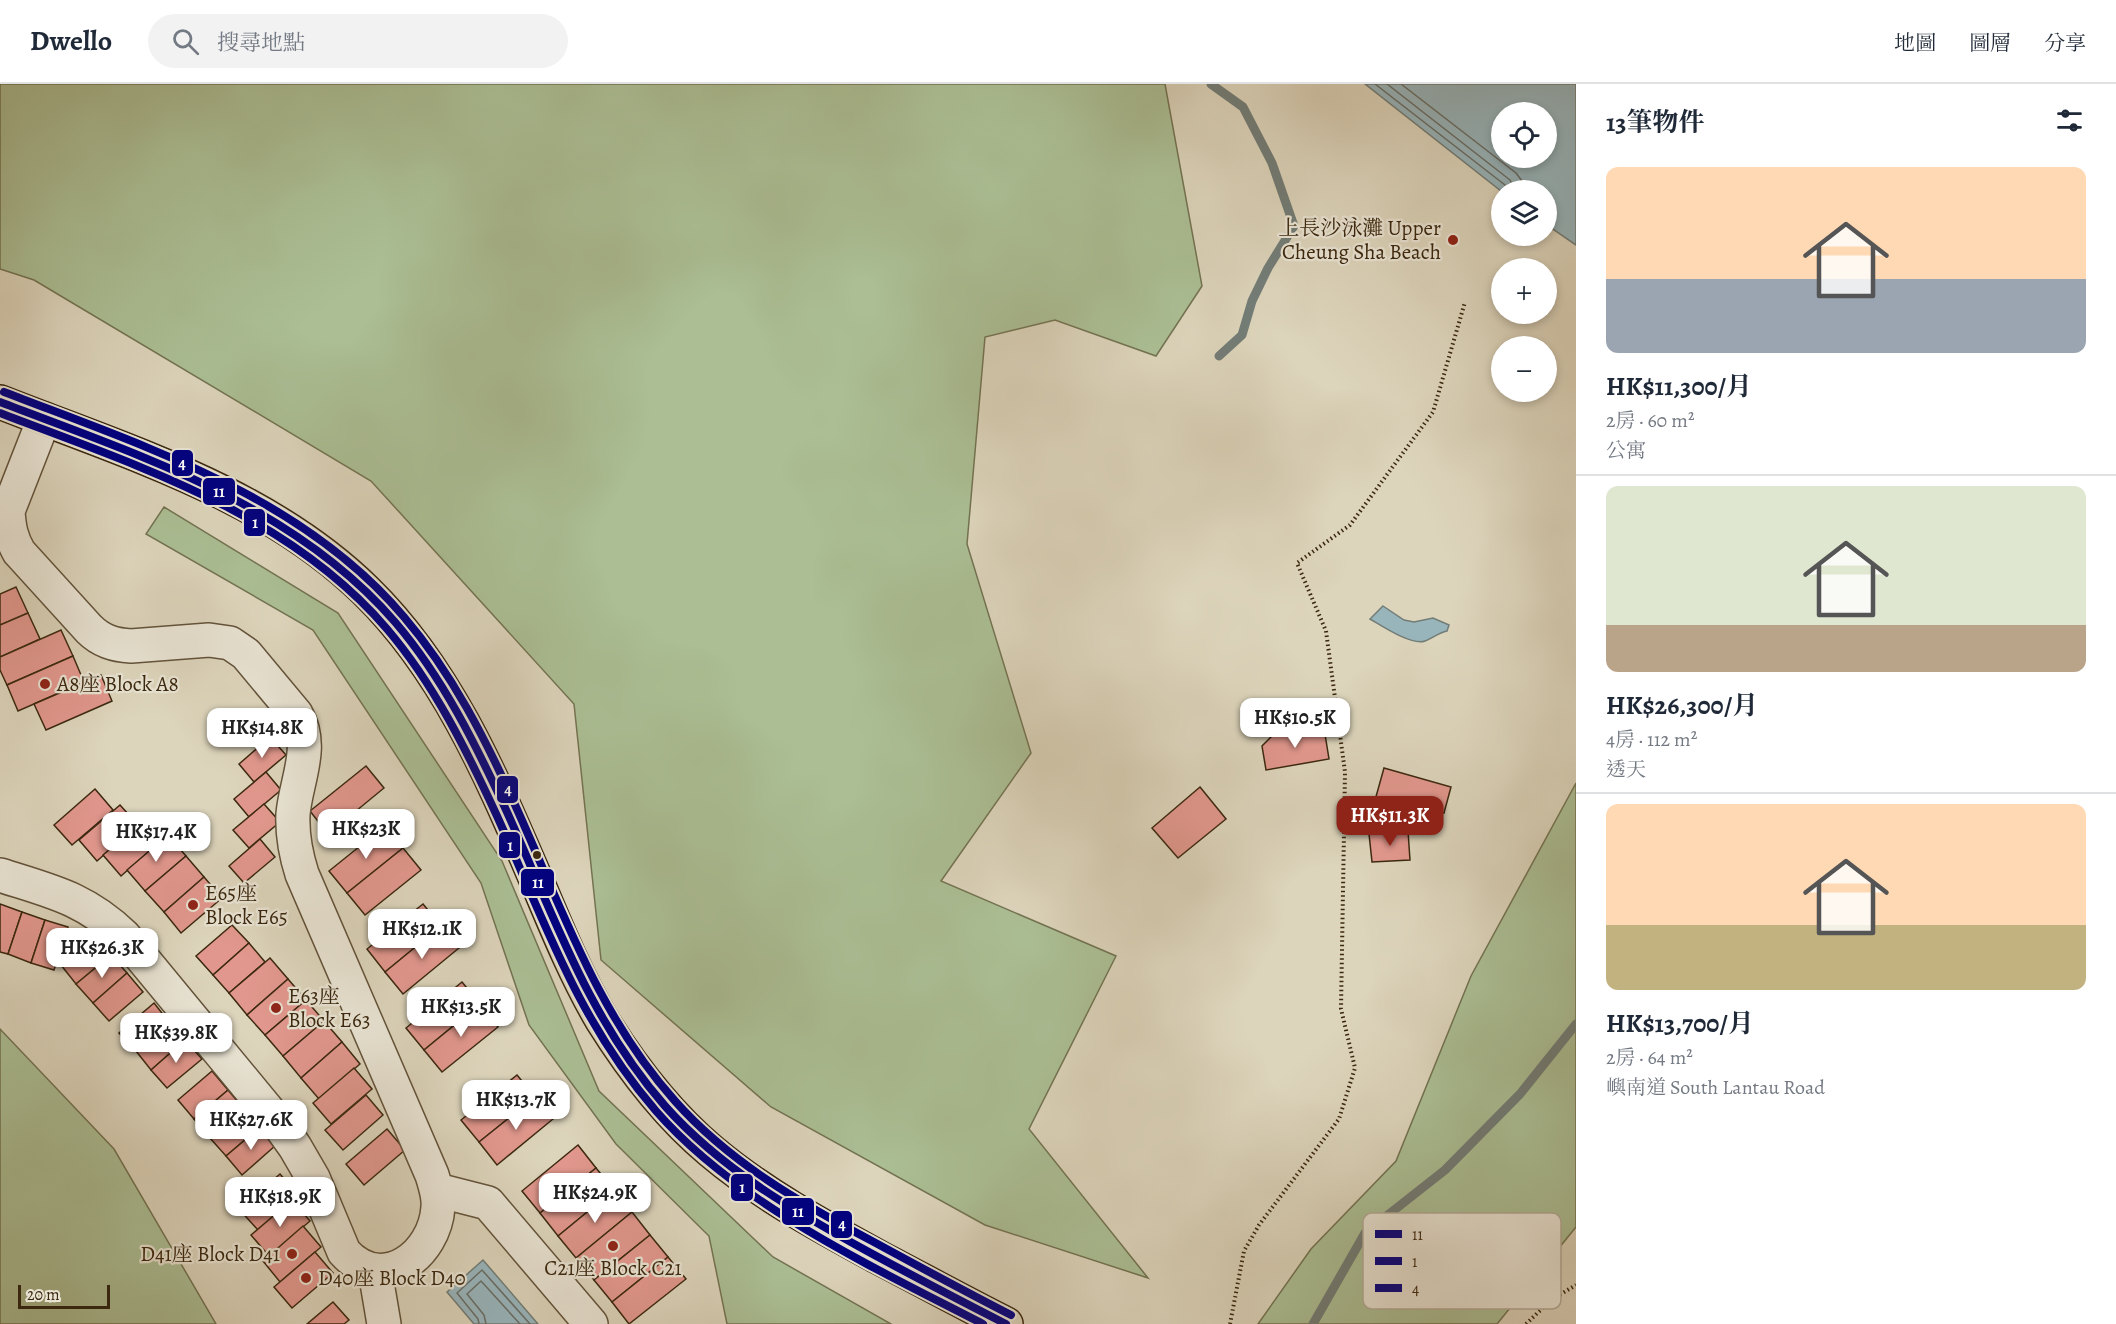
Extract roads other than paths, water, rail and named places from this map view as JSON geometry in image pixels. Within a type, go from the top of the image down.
[{"type":"main road","points":[[0,402],[179,473],[240,501],[308,543],[364,589],[393,619],[421,655],[454,708],[506,810],[581,980],[601,1017],[653,1092],[709,1150],[777,1200],[1006,1324]]},
{"type":"lane","points":[[0,875],[76,900],[109,922],[124,936],[268,1110],[295,1147],[322,1198],[344,1252],[363,1268],[386,1271],[397,1268],[418,1252],[429,1238],[435,1223],[438,1207],[437,1190],[302,874],[296,854],[293,814],[305,750],[302,724],[239,648],[220,640],[131,646],[118,646],[106,642],[89,629],[19,552],[12,540],[8,511],[44,419]]},
{"type":"lane","points":[[437,1190],[488,1203],[591,1324]]},
{"type":"lane","points":[[375,1271],[384,1324]]},
{"type":"water","points":[[1365,84],[1576,84],[1576,245],[1557,232],[1557,180],[1491,180],[1491,183]]},
{"type":"water","points":[[1383,606],[1404,620],[1414,622],[1433,618],[1449,625],[1447,631],[1419,642],[1405,638],[1370,619]]},
{"type":"water","points":[[483,1260],[538,1324],[474,1324],[447,1292]]},
{"type":"waterway","points":[[1211,84],[1243,107],[1272,163],[1294,226],[1268,268],[1252,301],[1242,335],[1219,356]]},
{"type":"waterway","points":[[1390,1213],[1445,1170],[1520,1094],[1576,1024]]},
{"type":"waterway","points":[[1313,1324],[1363,1236]]},
{"type":"place","name":"上長沙泳灘 Upper Cheung Sha Beach","points":[[1453,240]]},
{"type":"place","name":"A8座 Block A8","points":[[45,684]]},
{"type":"place","name":"E65座 Block E65","points":[[193,905]]},
{"type":"place","name":"E63座 Block E63","points":[[276,1008]]},
{"type":"place","name":"C21座 Block C21","points":[[613,1246]]},
{"type":"place","name":"D41座 Block D41","points":[[292,1254]]},
{"type":"place","name":"D40座 Block D40","points":[[306,1278]]}]
